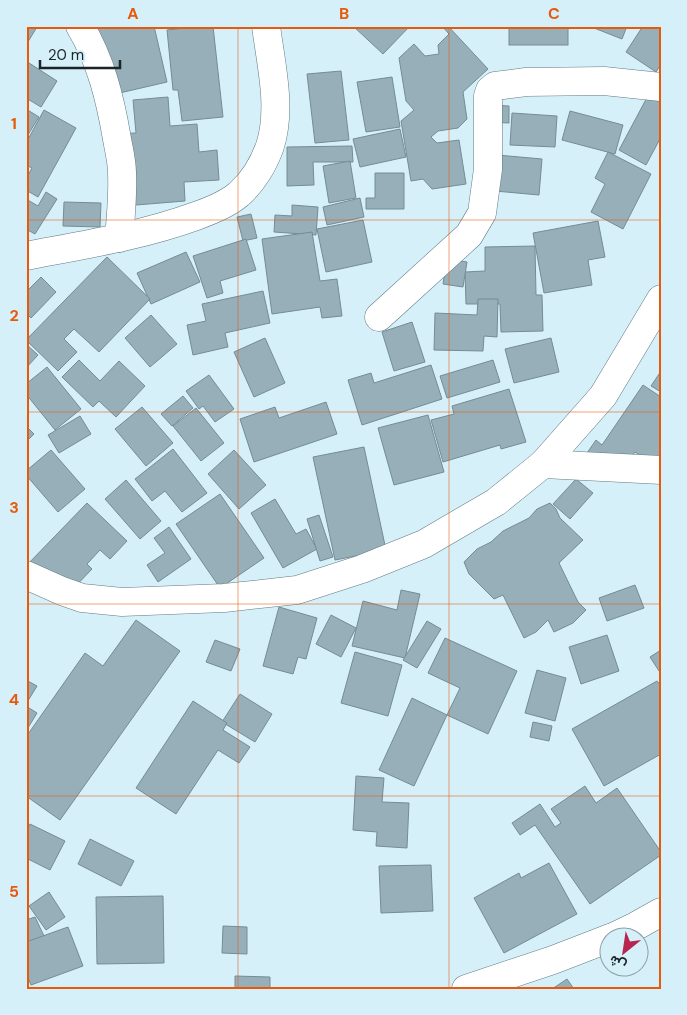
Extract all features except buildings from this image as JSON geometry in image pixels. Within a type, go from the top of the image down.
[{"type":"street","points":[[80,26],[92,47],[106,83],[115,126],[122,170],[122,204],[118,238]]},
{"type":"street","points":[[26,256],[118,238],[179,222],[212,210],[239,194],[259,170],[272,136],[276,98],[266,26]]},
{"type":"street","points":[[379,317],[469,236],[482,213],[488,169],[488,96],[490,90],[495,86],[526,82],[604,80],[661,88]]},
{"type":"street","points":[[26,575],[82,598],[122,602],[224,598],[297,590],[362,569],[424,544],[496,502],[543,464],[603,396],[661,299]]},
{"type":"street","points":[[543,464],[661,470]]},
{"type":"street","points":[[632,928],[661,912]]},
{"type":"street","points":[[466,989],[553,960],[600,942]]}]
